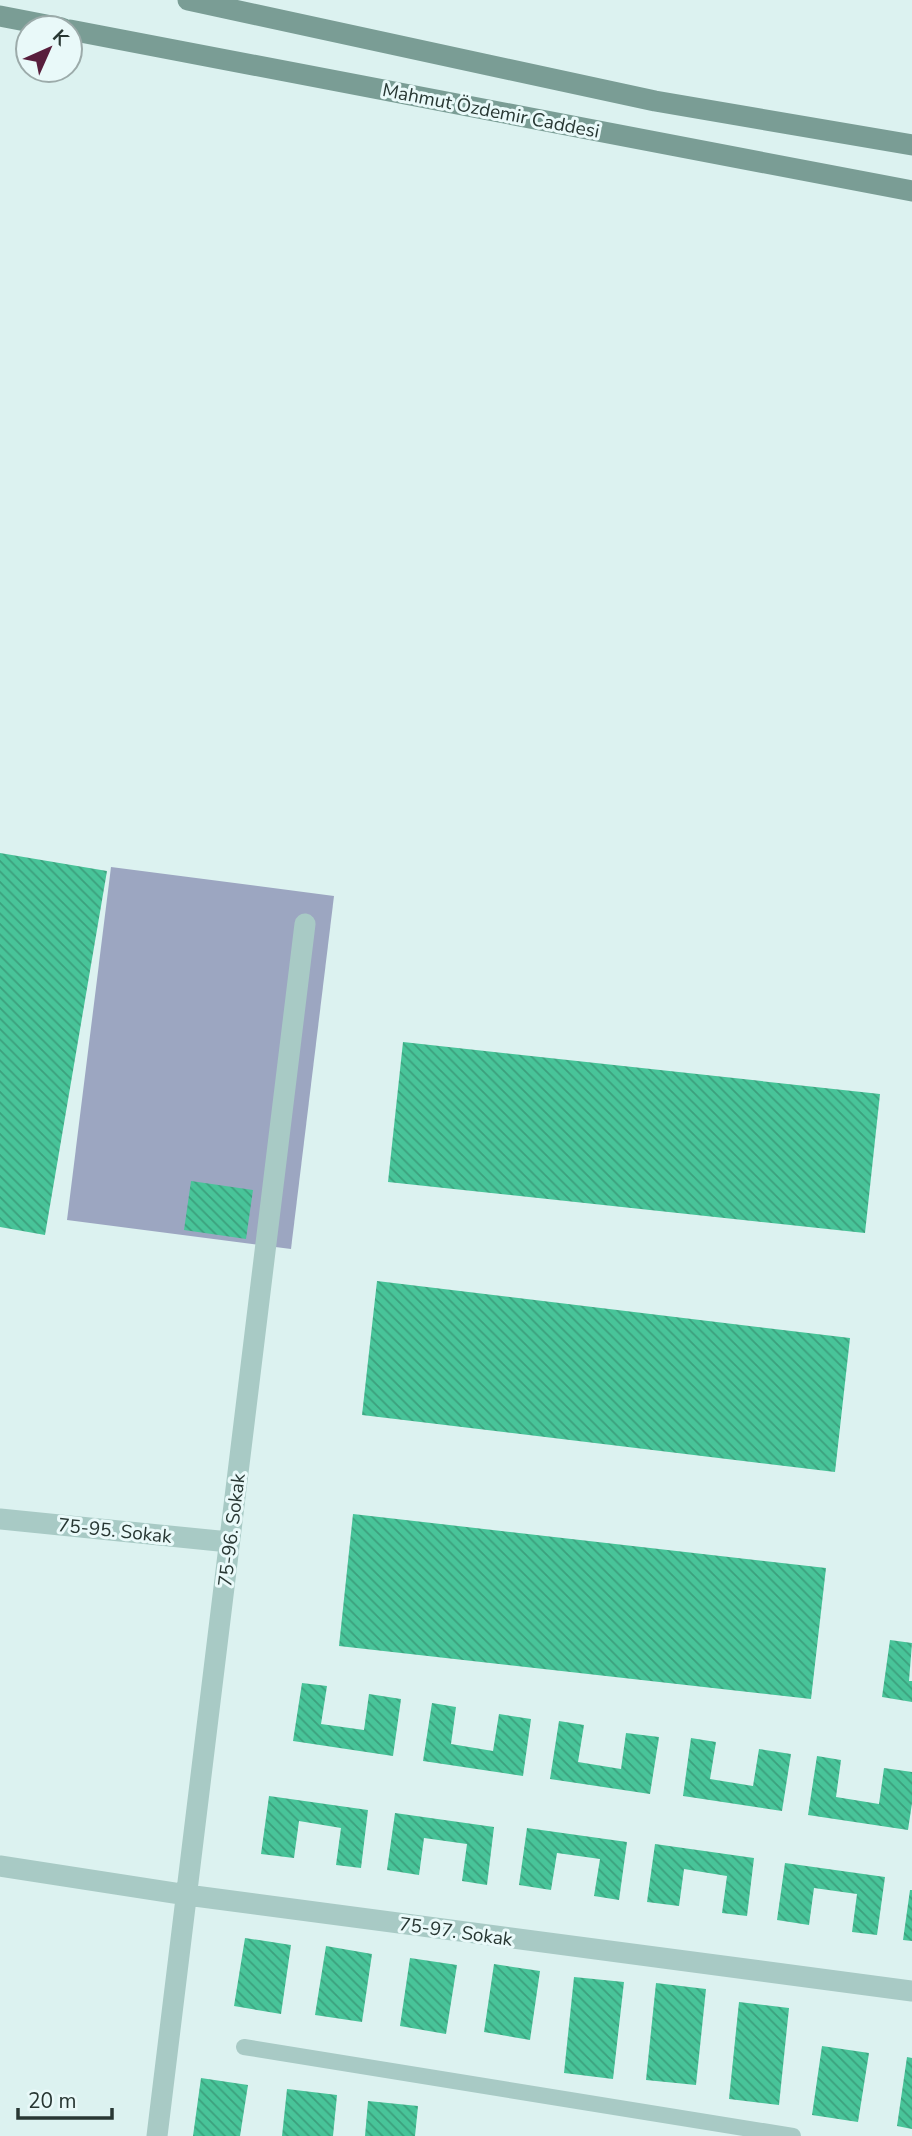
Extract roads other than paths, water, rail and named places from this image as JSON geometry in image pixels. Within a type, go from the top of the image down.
[{"type":"street","points":[[188,0],[654,101],[912,145]]},
{"type":"street","name":"Mahmut Özdemir Caddesi","points":[[84,33],[912,191]]},
{"type":"street","name":"75-96. Sokak","points":[[157,2136],[305,924]]},
{"type":"street","name":"75-95. Sokak","points":[[0,1519],[229,1542]]},
{"type":"street","name":"75-97. Sokak","points":[[0,1866],[187,1895],[912,1991]]},
{"type":"lane","points":[[244,2047],[793,2136]]}]
